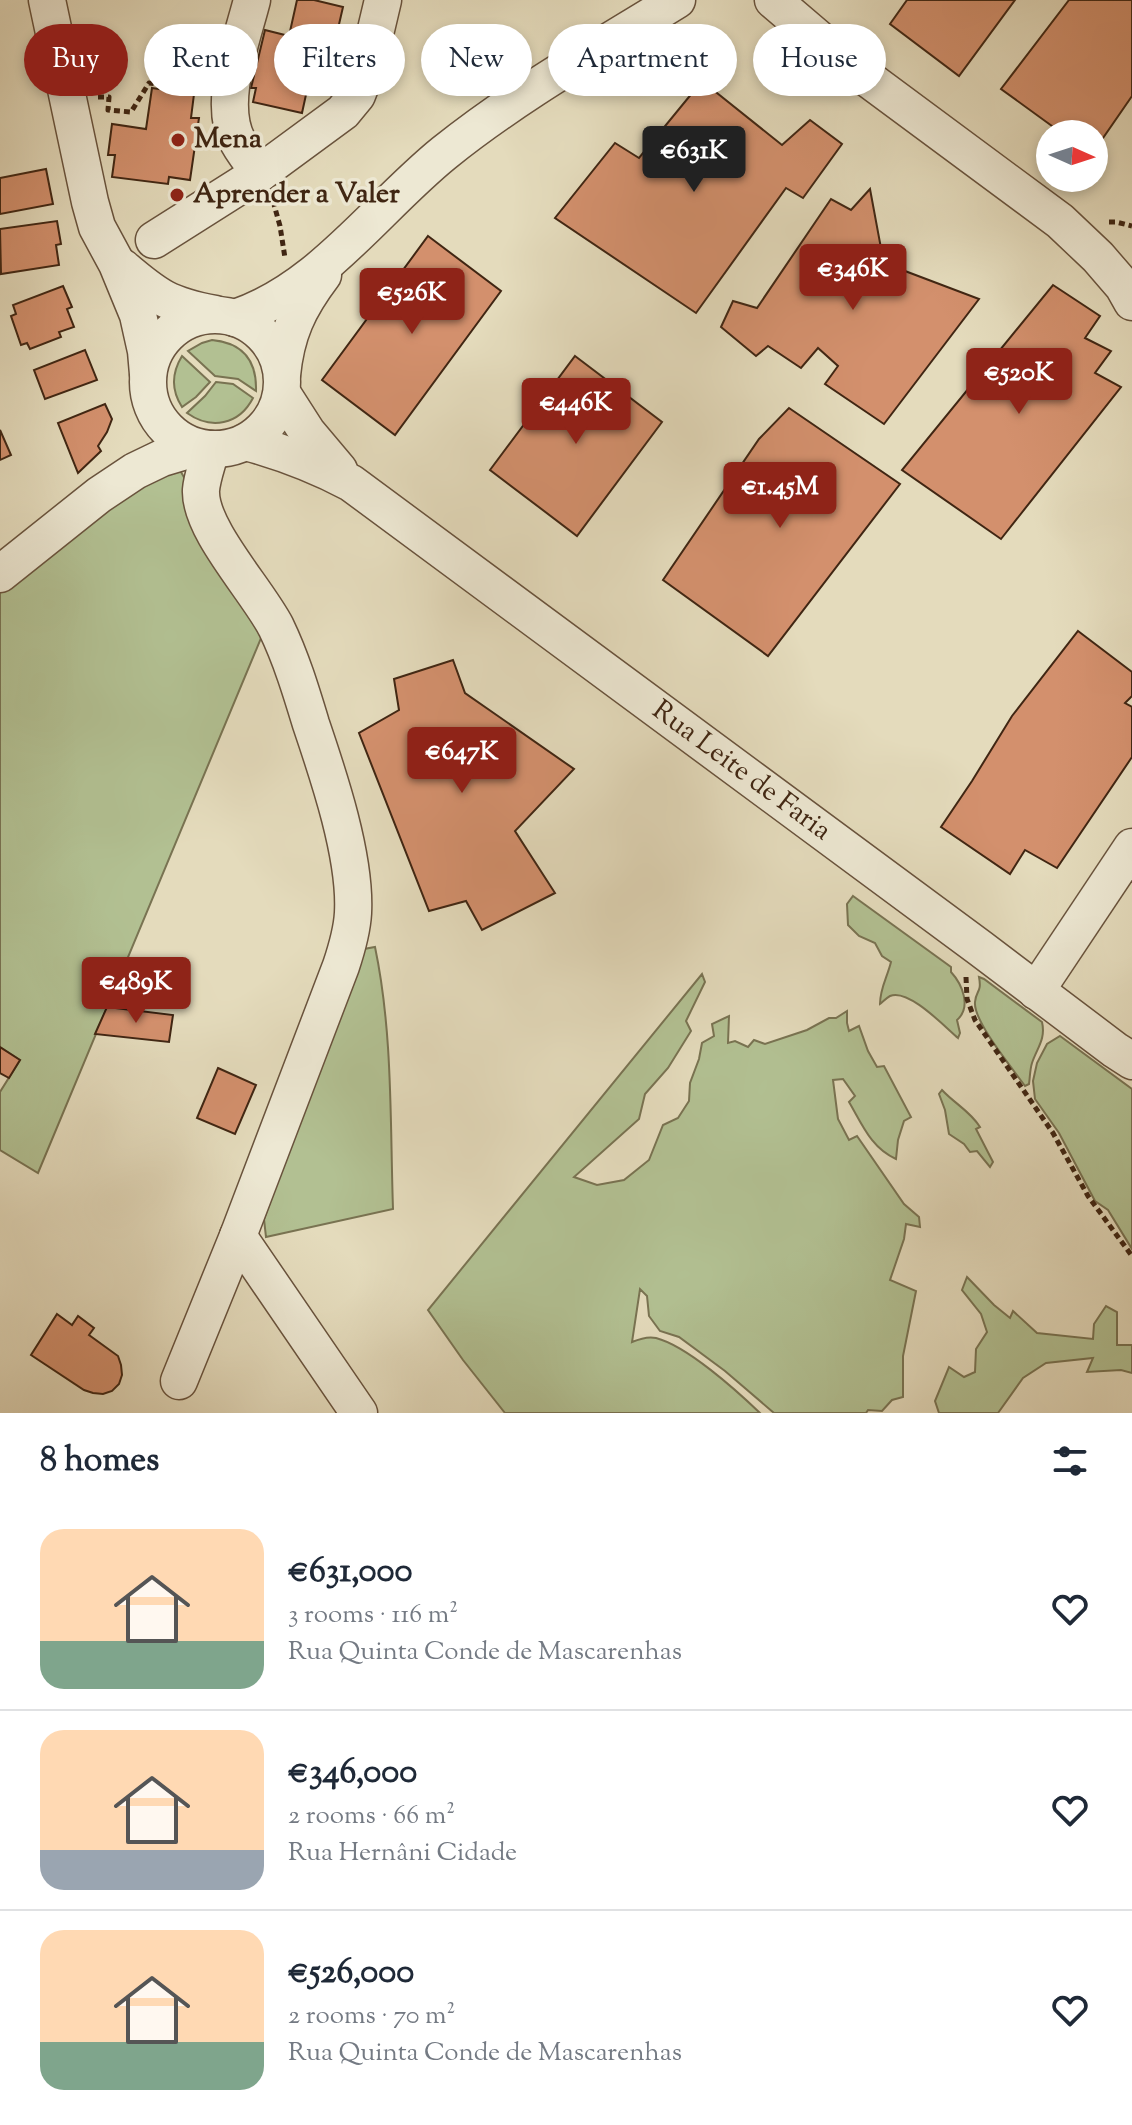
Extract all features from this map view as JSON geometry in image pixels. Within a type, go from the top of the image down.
[{"type":"street","points":[[47,0],[90,202],[97,227],[117,264],[138,315],[156,414],[169,430],[186,442],[294,456],[351,483]]},
{"type":"street","points":[[246,24],[252,0]]},
{"type":"street","points":[[154,240],[260,173],[343,112],[357,95],[366,72],[383,0]]},
{"type":"street","points":[[99,495],[117,474],[137,441],[145,418],[153,356],[163,339],[177,326],[195,317],[253,312],[289,291],[343,248],[434,162],[499,112],[677,0]]},
{"type":"street","points":[[773,0],[848,64],[1060,221],[1098,257],[1123,286],[1132,302]]},
{"type":"street","points":[[230,96],[231,123],[237,140],[260,173]]},
{"type":"street","points":[[0,574],[99,495],[135,471],[162,458],[221,447],[259,433],[278,408],[284,352],[299,310],[343,248]]},
{"type":"street","points":[[117,264],[155,295],[188,309],[225,316],[253,326],[267,339],[278,356],[282,384],[307,432],[351,483]]},
{"type":"street","points":[[179,1381],[341,966],[350,939],[353,912],[352,879],[334,800],[291,661],[275,625],[203,511],[201,490],[221,447]]},
{"type":"street","name":"Rua Leite de Faria","points":[[351,483],[1132,1061]]},
{"type":"street","points":[[1036,991],[1132,847]]},
{"type":"street","points":[[238,1236],[359,1413]]},
{"type":"path","points":[[108,110],[131,112],[144,91]]},
{"type":"path","points":[[260,173],[271,192],[280,226],[289,291]]},
{"type":"path","points":[[1109,222],[1132,226]]},
{"type":"path","points":[[980,948],[966,971],[967,999],[975,1020],[1053,1133],[1088,1196],[1132,1256]]},
{"type":"green space","points":[[212,340],[232,345],[246,355],[254,370],[256,391],[238,379],[215,376],[188,351]]},
{"type":"green space","points":[[182,356],[210,382],[182,407],[174,382]]},
{"type":"green space","points":[[216,382],[233,384],[253,398],[240,414],[224,422],[205,422],[187,413],[205,396]]},
{"type":"green space","points":[[175,469],[185,479],[264,631],[38,1173],[0,1150],[0,1092],[20,1060],[0,1047],[0,593],[153,473]]},
{"type":"green space","points":[[853,896],[951,967],[965,1002],[962,1015],[957,1020],[958,1038],[926,1010],[906,998],[890,996],[880,1004],[891,962],[882,956],[875,943],[859,936],[848,925],[847,904]]},
{"type":"green space","points":[[375,947],[388,1045],[393,1209],[266,1237],[264,1219],[359,954],[364,949]]},
{"type":"green space","points":[[702,974],[705,982],[686,1021],[691,1031],[668,1068],[645,1094],[639,1119],[574,1177],[597,1185],[624,1180],[649,1160],[663,1125],[678,1118],[689,1101],[690,1083],[702,1043],[714,1036],[712,1024],[729,1016],[728,1043],[735,1041],[748,1047],[754,1040],[765,1044],[807,1030],[847,1011],[849,1031],[859,1026],[877,1067],[884,1066],[911,1117],[904,1121],[896,1159],[880,1149],[868,1135],[849,1102],[855,1096],[843,1079],[833,1080],[838,1119],[849,1140],[857,1136],[904,1204],[919,1217],[920,1227],[906,1224],[890,1280],[916,1291],[903,1356],[903,1397],[892,1400],[882,1411],[868,1410],[866,1413],[774,1413],[679,1337],[660,1331],[649,1316],[647,1296],[640,1289],[632,1342],[653,1337],[682,1350],[725,1381],[760,1413],[505,1413],[428,1310]]},
{"type":"green space","points":[[979,977],[1042,1022],[1042,1038],[1032,1063],[1029,1084],[1025,1086],[980,1021],[975,1002],[980,986]]},
{"type":"green space","points":[[1060,1036],[1132,1089],[1132,1249],[1108,1210],[1095,1201],[1059,1133],[1035,1099],[1033,1081],[1037,1063],[1047,1044]]},
{"type":"green space","points":[[942,1090],[980,1127],[976,1129],[993,1162],[990,1167],[977,1151],[970,1152],[949,1134],[939,1094]]},
{"type":"green space","points":[[967,1277],[1010,1318],[1013,1311],[1037,1333],[1093,1339],[1094,1324],[1106,1306],[1117,1312],[1117,1345],[1132,1345],[1132,1373],[1121,1370],[1087,1372],[1093,1358],[1046,1363],[1023,1378],[998,1413],[939,1413],[935,1401],[949,1367],[964,1377],[975,1372],[976,1349],[987,1332],[981,1314],[962,1290]]},
{"type":"building","points":[[297,0],[314,0],[343,7],[339,24],[292,24]]},
{"type":"building","points":[[907,0],[1015,0],[959,76],[890,24]]},
{"type":"building","points":[[1069,0],[1132,0],[1132,96],[1108,131],[1108,120],[1044,120],[1001,89]]},
{"type":"building","points":[[265,30],[274,32],[274,96],[306,96],[302,113],[253,102],[254,96],[258,96],[258,59]]},
{"type":"building","points":[[151,96],[194,96],[191,118],[199,118],[190,180],[169,177],[168,184],[112,177],[115,155],[108,155],[112,124],[146,129]]},
{"type":"building","points":[[690,96],[721,96],[782,145],[810,120],[842,144],[803,198],[786,188],[696,313],[555,218],[615,143],[639,158]]},
{"type":"building","points":[[46,169],[53,204],[0,214],[0,178]]},
{"type":"building","points":[[870,189],[883,259],[905,271],[979,299],[884,424],[825,384],[838,366],[818,348],[801,368],[768,346],[756,356],[721,327],[733,301],[757,308],[831,199],[851,210]]},
{"type":"building","points":[[57,221],[61,244],[56,245],[59,265],[1,274],[0,229]]},
{"type":"building","points":[[428,236],[501,291],[395,435],[322,380]]},
{"type":"building","points":[[1053,285],[1100,316],[1085,338],[1111,351],[1095,373],[1121,387],[1001,539],[902,470]]},
{"type":"building","points":[[63,286],[72,307],[67,309],[74,327],[59,332],[61,337],[30,349],[27,343],[21,345],[11,316],[16,314],[13,305]]},
{"type":"building","points":[[85,350],[97,380],[45,399],[34,370]]},
{"type":"building","points":[[575,356],[662,422],[577,536],[490,470]]},
{"type":"building","points":[[105,404],[112,419],[98,446],[101,451],[78,473],[58,423]]},
{"type":"building","points":[[789,408],[900,484],[768,656],[663,580],[759,439]]},
{"type":"building","points":[[0,430],[11,455],[0,460]]},
{"type":"building","points":[[1078,631],[1132,672],[1132,696],[1125,703],[1132,707],[1132,757],[1057,868],[1025,850],[1010,874],[941,827],[1012,716]]},
{"type":"building","points":[[453,660],[465,693],[574,769],[515,831],[555,893],[482,930],[466,901],[429,911],[359,733],[399,710],[394,679]]},
{"type":"building","points":[[107,1007],[173,1015],[169,1042],[95,1034]]},
{"type":"building","points":[[0,1047],[20,1060],[9,1078],[0,1073]]},
{"type":"building","points":[[218,1068],[256,1085],[235,1134],[197,1118]]},
{"type":"building","points":[[57,1314],[72,1325],[78,1316],[94,1328],[89,1335],[118,1356],[122,1375],[112,1391],[103,1394],[84,1390],[31,1355]]},
{"type":"place","name":"Mena","points":[[178,140]]},
{"type":"place","name":"Aprender a Valer","points":[[177,195]]}]
